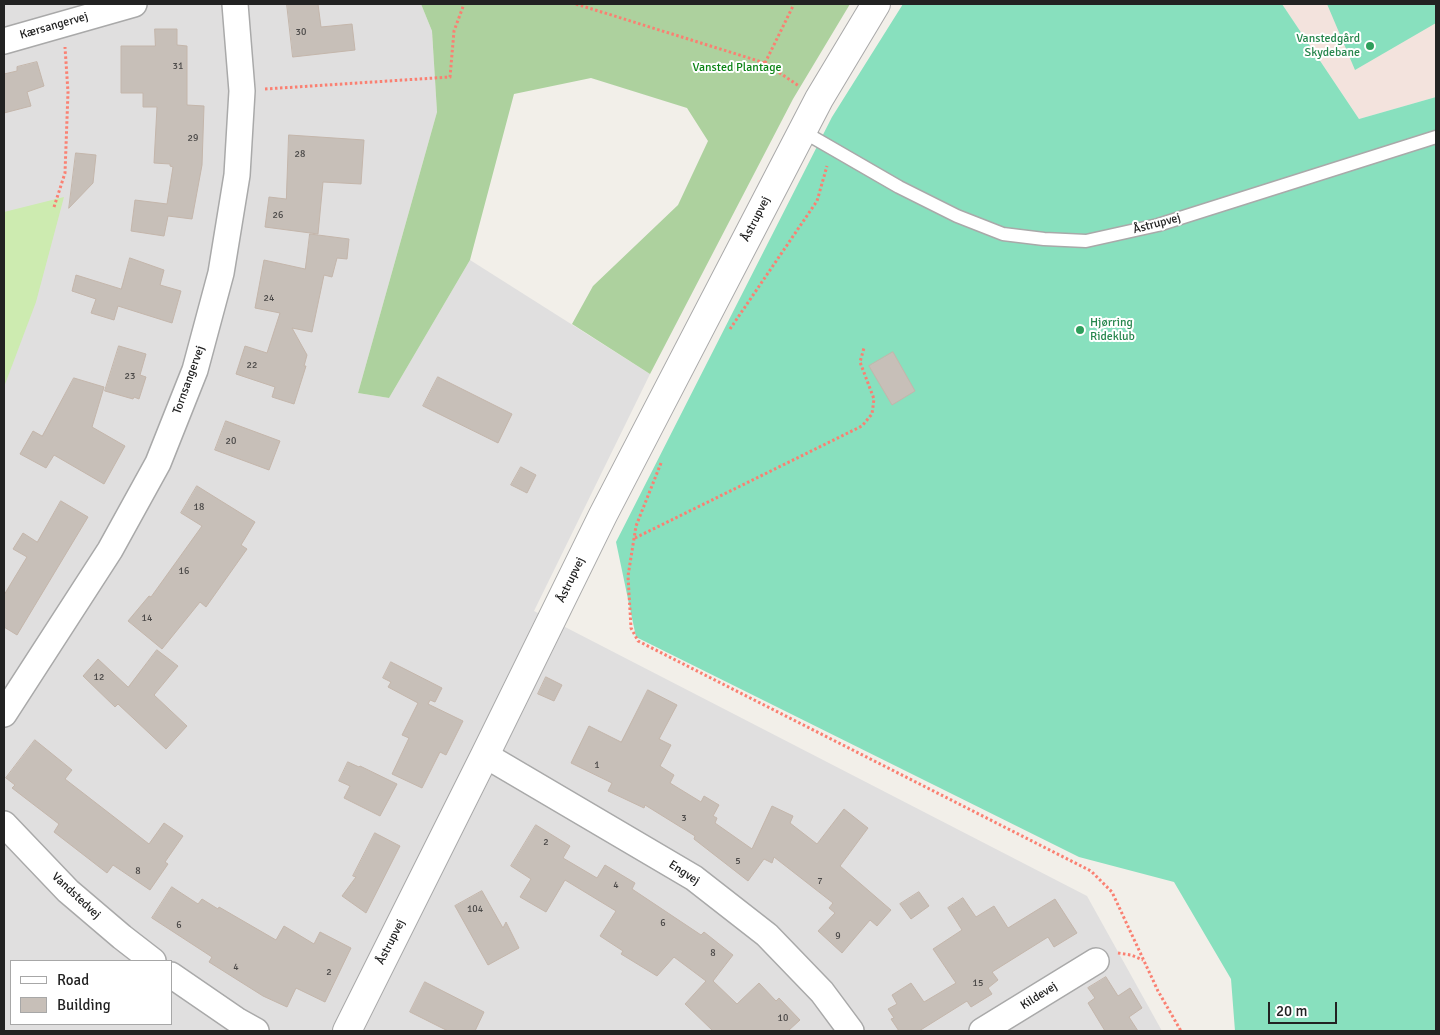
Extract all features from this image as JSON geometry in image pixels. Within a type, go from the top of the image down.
[{"type":"street","name":"Kærsangervej","points":[[4,41],[134,4]]},
{"type":"street","name":"Tornsangervej","points":[[4,714],[110,550],[158,462],[195,370],[222,273],[237,175],[242,91],[235,4]]},
{"type":"street","name":"Åstrupvej","points":[[347,1031],[603,515],[819,99],[876,4]]},
{"type":"street","name":"Engvej","points":[[485,755],[694,878],[767,936],[822,992],[851,1031]]},
{"type":"street","name":"Vandstedvej","points":[[4,824],[68,891],[122,938],[152,960]]},
{"type":"street","name":"Kildevej","points":[[982,1031],[1096,961]]},
{"type":"street","points":[[172,976],[238,1021],[256,1031]]},
{"type":"lane","name":"Åstrupvej","points":[[802,131],[898,187],[957,216],[1004,234],[1044,239],[1086,241],[1158,225],[1436,137]]},
{"type":"path","points":[[242,91],[450,77],[454,31],[464,4]]},
{"type":"path","points":[[576,4],[765,64],[819,99]]},
{"type":"path","points":[[765,64],[794,4]]},
{"type":"path","points":[[54,207],[65,173],[68,92],[63,24]]},
{"type":"path","points":[[727,334],[817,201],[831,148]]},
{"type":"path","points":[[634,539],[862,426],[872,414],[874,399],[860,362],[864,348]]},
{"type":"path","points":[[663,458],[636,526],[628,576],[632,628],[638,641],[1091,871],[1112,892],[1158,991],[1181,1031]]},
{"type":"shaded area","points":[[4,4],[421,4],[432,31],[437,112],[358,393],[389,398],[470,260],[650,374],[534,611],[1087,896],[1162,1031],[4,1031]]},
{"type":"shaded area","points":[[1282,4],[1436,4],[1436,97],[1359,119]]},
{"type":"green space","name":"Vansted Plantage","points":[[421,4],[850,4],[793,99],[650,374],[572,324],[593,286],[678,205],[708,141],[687,108],[591,78],[514,94],[470,260],[389,398],[358,393],[437,112],[432,31]]},
{"type":"green space","name":"Hjørring Rideklub","points":[[903,4],[1282,4],[1359,119],[1436,97],[1436,1031],[1235,1031],[1231,979],[1174,882],[1079,857],[636,637],[616,542],[832,117]]},
{"type":"green space","name":"Vanstedgård Skydebane","points":[[1327,4],[1436,4],[1436,23],[1355,70]]},
{"type":"green space","points":[[64,197],[36,302],[4,387],[4,212]]},
{"type":"building","points":[[287,4],[318,4],[321,27],[352,24],[355,50],[293,57]]},
{"type":"building","points":[[155,29],[177,29],[177,45],[187,46],[187,105],[204,106],[202,165],[192,219],[168,216],[164,236],[131,231],[135,200],[167,204],[173,167],[170,164],[154,163],[157,107],[143,107],[143,93],[121,93],[121,46],[155,46]]},
{"type":"building","points":[[37,62],[44,86],[27,92],[31,106],[4,113],[4,74],[17,71],[17,67]]},
{"type":"building","points":[[289,135],[364,140],[361,184],[323,182],[318,234],[265,227],[269,197],[286,199]]},
{"type":"building","points":[[76,153],[96,155],[93,183],[69,208]]},
{"type":"building","points":[[310,234],[349,239],[347,259],[337,258],[332,277],[324,275],[312,332],[292,328],[307,355],[304,366],[306,366],[294,404],[272,397],[275,387],[236,374],[245,346],[267,353],[280,313],[255,308],[264,260],[305,269]]},
{"type":"building","points":[[130,258],[164,270],[160,285],[181,291],[172,323],[118,306],[114,320],[91,313],[96,299],[72,291],[76,275],[121,289]]},
{"type":"building","points":[[119,346],[146,354],[140,375],[146,377],[139,399],[105,391]]},
{"type":"building","points":[[893,352],[915,391],[892,405],[869,366]]},
{"type":"building","points":[[438,377],[512,414],[498,443],[423,406]]},
{"type":"building","points":[[74,378],[104,387],[92,427],[125,446],[104,484],[54,455],[46,468],[20,454],[33,431],[42,436]]},
{"type":"building","points":[[226,421],[280,441],[269,470],[215,450]]},
{"type":"building","points":[[521,467],[536,475],[527,493],[511,485]]},
{"type":"building","points":[[197,486],[255,522],[241,545],[247,549],[206,607],[200,602],[162,649],[128,621],[149,596],[151,597],[202,526],[181,513]]},
{"type":"building","points":[[61,501],[88,517],[17,635],[4,627],[4,595],[27,557],[13,549],[23,533],[37,542]]},
{"type":"building","points":[[157,650],[178,666],[154,695],[187,726],[166,749],[118,704],[115,707],[83,676],[98,659],[128,687]]},
{"type":"building","points":[[391,662],[442,688],[435,702],[430,700],[428,704],[463,721],[446,755],[440,752],[422,788],[392,774],[409,738],[402,735],[418,703],[388,687],[391,682],[383,678]]},
{"type":"building","points":[[546,677],[562,685],[554,701],[538,694]]},
{"type":"building","points":[[648,690],[677,705],[659,739],[671,745],[660,766],[674,775],[670,783],[701,802],[704,796],[719,805],[713,816],[717,818],[715,823],[752,849],[772,806],[793,816],[790,823],[817,844],[844,809],[868,828],[840,866],[891,910],[877,926],[870,920],[842,953],[818,931],[835,913],[829,908],[833,903],[774,857],[772,863],[764,859],[748,881],[694,839],[695,836],[645,805],[644,808],[608,791],[612,783],[571,763],[589,726],[621,742]]},
{"type":"building","points":[[35,740],[72,770],[65,779],[149,844],[164,823],[183,836],[165,862],[168,864],[150,890],[113,865],[107,873],[54,832],[59,824],[12,788],[15,785],[6,778]]},
{"type":"building","points":[[348,762],[397,784],[380,816],[344,798],[350,786],[339,781]]},
{"type":"building","points":[[536,825],[570,846],[563,858],[597,878],[605,865],[635,883],[632,889],[701,935],[704,932],[733,955],[713,981],[737,1004],[759,983],[776,1001],[779,998],[800,1020],[788,1031],[713,1031],[685,1004],[706,981],[674,957],[657,976],[621,954],[623,951],[600,936],[616,911],[565,880],[546,912],[520,897],[531,879],[511,866]]},
{"type":"building","points":[[375,833],[400,846],[366,913],[342,896],[356,877],[353,876]]},
{"type":"building","points":[[172,887],[198,904],[202,899],[218,909],[219,907],[276,940],[284,926],[314,944],[320,932],[351,948],[325,1002],[296,988],[287,1007],[263,996],[209,962],[212,957],[152,918]]},
{"type":"building","points":[[482,891],[503,928],[506,922],[519,948],[488,965],[455,906]]},
{"type":"building","points":[[919,892],[929,906],[911,919],[900,904]]},
{"type":"building","points":[[963,898],[976,917],[994,906],[1008,928],[1055,899],[1077,933],[1054,947],[1048,937],[992,972],[998,980],[988,988],[992,994],[971,1007],[967,1001],[919,1031],[899,1031],[891,1019],[894,1018],[888,1009],[897,1004],[892,995],[911,983],[924,1002],[956,983],[933,949],[962,930],[948,908]]},
{"type":"building","points":[[1106,977],[1118,996],[1130,988],[1142,1008],[1129,1017],[1138,1031],[1105,1031],[1088,1003],[1095,998],[1088,988]]},
{"type":"building","points":[[425,982],[484,1012],[475,1031],[448,1031],[410,1012]]},
{"type":"place","name":"Vanstedgård Skydebane","points":[[1370,46]]},
{"type":"place","name":"Hjørring Rideklub","points":[[1080,330]]}]
